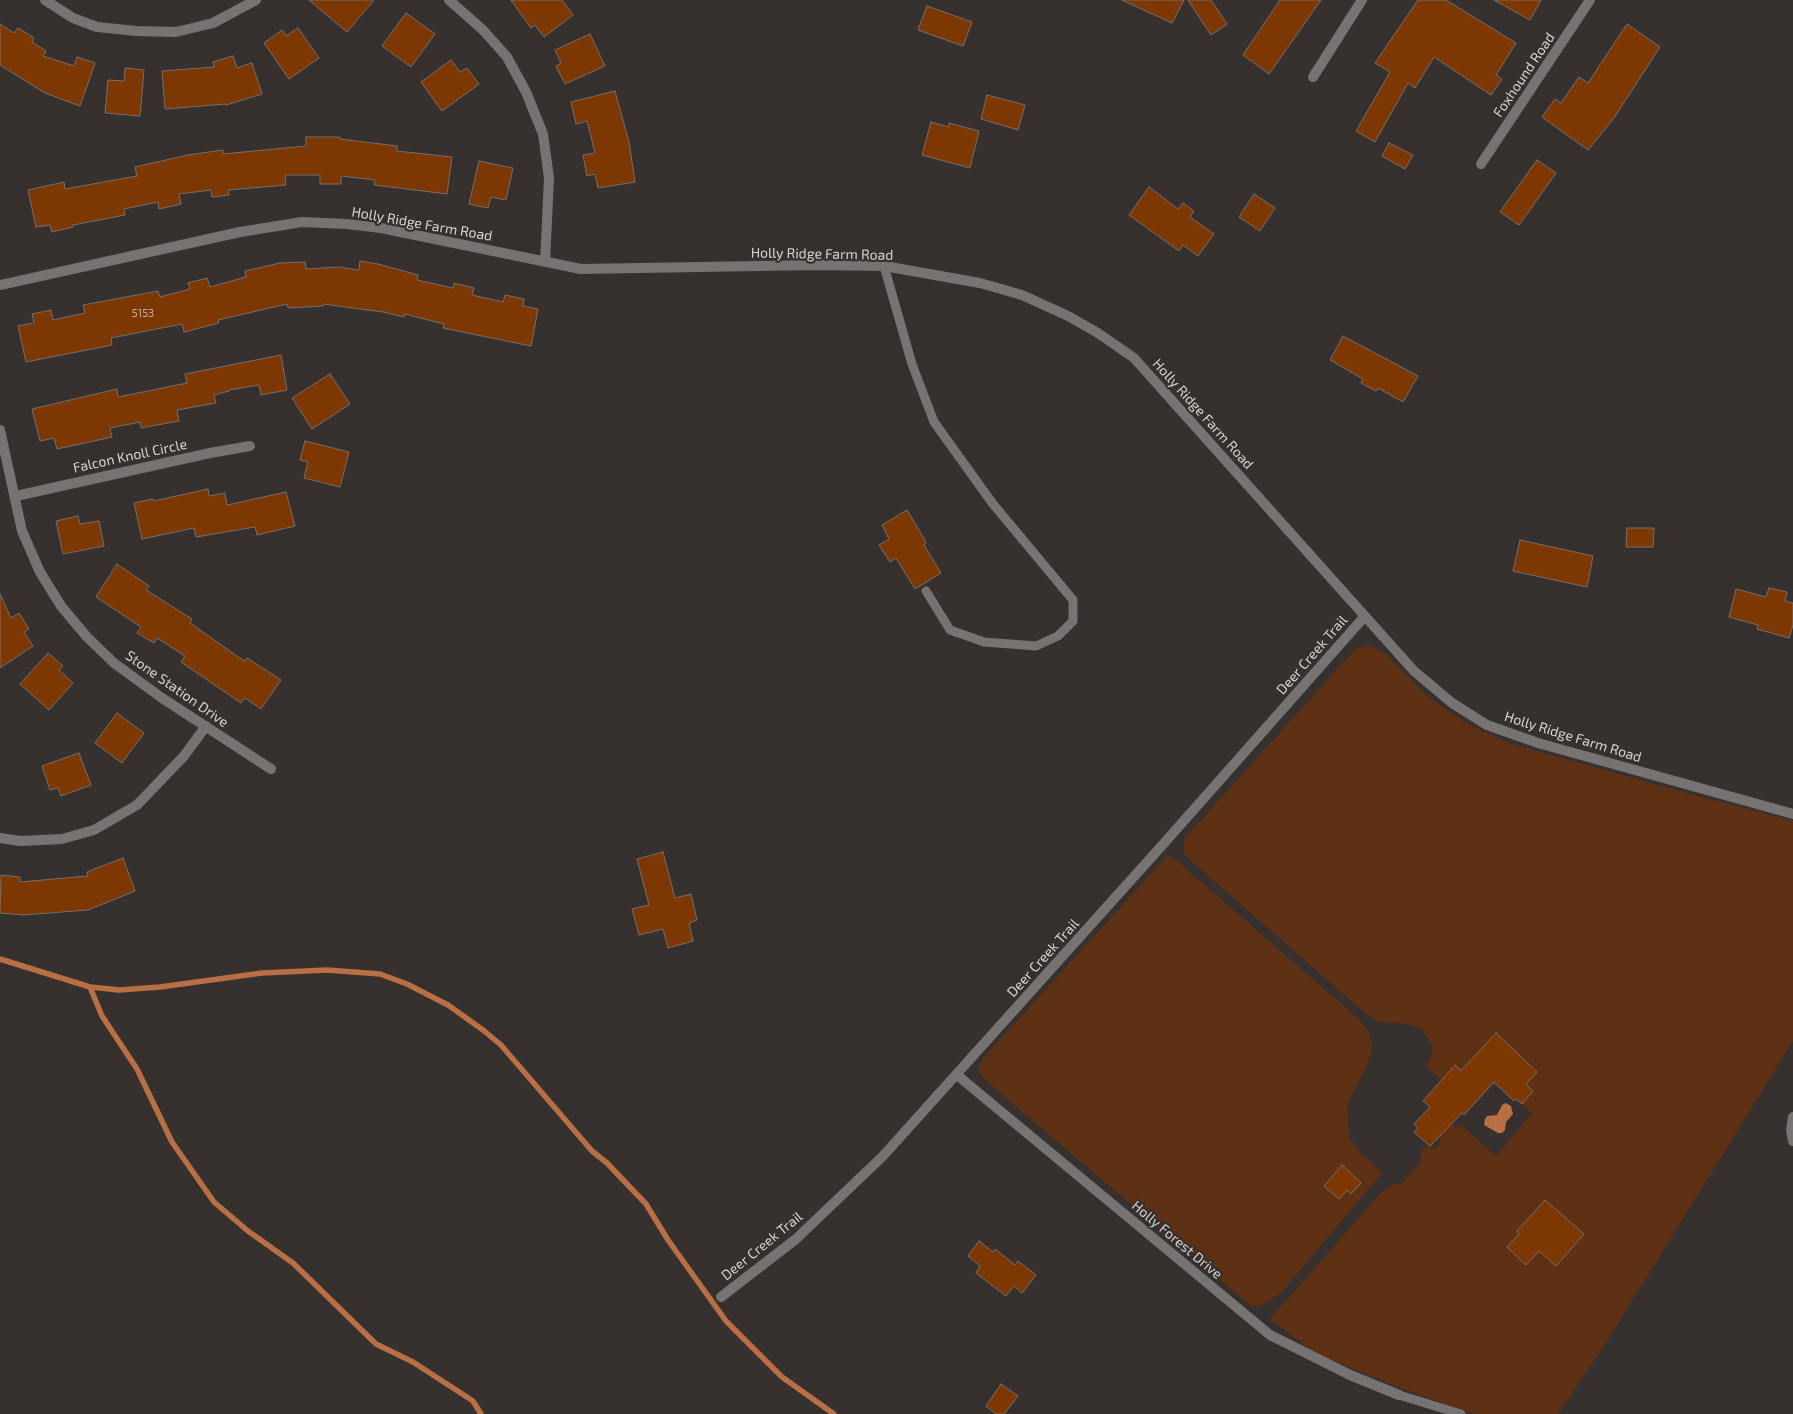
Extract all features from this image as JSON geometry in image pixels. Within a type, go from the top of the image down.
[{"type":"street","points":[[45,0],[73,18],[97,27],[136,31],[176,32],[213,23],[256,0]]},
{"type":"street","points":[[449,0],[483,30],[507,57],[526,92],[543,134],[549,178],[545,262]]},
{"type":"street","points":[[1313,77],[1362,0]]},
{"type":"street","name":"Foxhound Road","points":[[1481,164],[1590,0]]},
{"type":"street","name":"Holly Ridge Farm Road","points":[[0,285],[240,232],[302,222],[381,228],[581,270],[817,265],[884,266],[980,283],[1022,295],[1098,332],[1134,358],[1414,671],[1452,703],[1487,725],[1538,743],[1793,814]]},
{"type":"street","name":"Stone Station Drive","points":[[0,430],[22,530],[40,572],[61,606],[87,637],[114,662],[162,698],[271,769]]},
{"type":"street","name":"Falcon Knoll Circle","points":[[16,496],[210,453],[250,446]]},
{"type":"street","name":"Deer Creek Trail","points":[[721,1297],[796,1239],[883,1156],[1365,616]]},
{"type":"street","points":[[0,838],[20,841],[62,839],[94,830],[137,805],[184,756],[206,726]]},
{"type":"street","name":"Holly Forest Drive","points":[[957,1075],[1270,1335],[1350,1375],[1399,1395]]},
{"type":"street","points":[[1793,1117],[1791,1132],[1793,1141]]},
{"type":"lane","points":[[884,266],[912,364],[934,422],[993,504],[1073,600],[1073,621],[1058,636],[1036,646],[984,642],[950,630],[926,591]]},
{"type":"lane","points":[[1399,1395],[1461,1414]]},
{"type":"shaded area","points":[[1370,646],[1384,652],[1425,694],[1467,724],[1512,744],[1793,821],[1793,1041],[1609,1338],[1558,1414],[1475,1414],[1397,1387],[1315,1353],[1270,1319],[1380,1194],[1392,1184],[1401,1184],[1422,1161],[1420,1154],[1428,1144],[1435,1150],[1442,1141],[1437,1136],[1449,1122],[1456,1128],[1461,1125],[1496,1156],[1532,1113],[1522,1104],[1533,1091],[1526,1084],[1537,1072],[1514,1056],[1516,1052],[1496,1033],[1472,1060],[1465,1074],[1455,1066],[1442,1080],[1426,1067],[1431,1057],[1433,1046],[1419,1027],[1379,1022],[1364,1012],[1184,853],[1184,839],[1356,648]]},
{"type":"shaded area","points":[[1168,855],[1360,1020],[1369,1032],[1372,1043],[1366,1067],[1347,1106],[1349,1137],[1358,1150],[1382,1173],[1282,1292],[1259,1307],[1250,1305],[1013,1104],[982,1077],[979,1069],[982,1060],[988,1053]]},
{"type":"shaded area","points":[[1506,1103],[1511,1106],[1513,1114],[1506,1122],[1505,1130],[1502,1133],[1498,1133],[1484,1125],[1487,1116],[1497,1115],[1502,1105]]},
{"type":"building","points":[[309,0],[374,0],[347,32]]},
{"type":"building","points":[[511,0],[562,0],[573,15],[544,37],[535,25],[531,28]]},
{"type":"building","points":[[1122,0],[1184,0],[1172,23]]},
{"type":"building","points":[[1188,0],[1211,0],[1227,24],[1211,35]]},
{"type":"building","points":[[1280,0],[1321,0],[1269,74],[1243,55]]},
{"type":"building","points":[[1418,0],[1446,0],[1516,43],[1496,75],[1502,79],[1491,95],[1434,57],[1415,88],[1408,83],[1375,142],[1356,131],[1390,72],[1375,63]]},
{"type":"building","points":[[1494,0],[1541,0],[1530,20]]},
{"type":"building","points":[[927,6],[972,22],[963,46],[918,30]]},
{"type":"building","points":[[406,13],[435,34],[411,67],[382,46]]},
{"type":"building","points":[[0,24],[14,33],[18,28],[34,38],[32,42],[46,51],[43,56],[74,66],[77,57],[95,63],[80,106],[45,93],[0,65]]},
{"type":"building","points":[[1627,24],[1660,47],[1614,118],[1588,150],[1542,117],[1555,99],[1561,103],[1579,77],[1588,83]]},
{"type":"building","points":[[298,28],[319,58],[289,79],[264,43],[282,30],[286,36]]},
{"type":"building","points":[[590,34],[605,66],[565,84],[556,66],[561,63],[555,50]]},
{"type":"building","points":[[233,56],[237,68],[252,63],[262,94],[226,105],[165,109],[162,71],[214,67],[213,62]]},
{"type":"building","points":[[451,60],[460,72],[467,68],[479,84],[442,111],[421,82]]},
{"type":"building","points":[[125,68],[144,70],[140,116],[105,113],[108,80],[124,81]]},
{"type":"building","points":[[615,91],[629,142],[635,182],[598,188],[595,174],[587,176],[583,155],[595,153],[587,121],[576,124],[571,102]]},
{"type":"building","points":[[987,95],[1025,105],[1018,130],[981,119]]},
{"type":"building","points":[[931,122],[949,127],[949,123],[979,131],[970,168],[922,155]]},
{"type":"building","points":[[306,137],[340,137],[340,139],[397,146],[397,151],[452,157],[447,194],[374,185],[375,180],[341,176],[341,184],[320,184],[320,175],[285,175],[286,185],[228,190],[229,195],[212,197],[211,190],[179,194],[181,204],[159,209],[158,202],[124,209],[125,215],[73,225],[73,227],[52,232],[50,225],[36,227],[28,190],[64,182],[65,189],[137,176],[135,167],[188,155],[223,150],[223,154],[306,146]]},
{"type":"building","points":[[1389,143],[1413,155],[1405,169],[1382,156]]},
{"type":"building","points":[[1537,160],[1556,173],[1519,225],[1500,212]]},
{"type":"building","points":[[479,161],[513,168],[506,200],[491,197],[488,208],[469,204]]},
{"type":"building","points":[[1149,187],[1178,209],[1183,203],[1194,211],[1190,217],[1214,234],[1198,256],[1183,245],[1179,251],[1129,215]]},
{"type":"building","points":[[1254,194],[1275,208],[1260,231],[1239,217]]},
{"type":"building","points":[[360,261],[418,275],[417,280],[453,288],[454,283],[474,288],[472,295],[503,302],[505,295],[524,299],[523,306],[538,309],[531,346],[443,328],[444,324],[405,314],[404,317],[383,312],[323,304],[323,306],[288,308],[287,304],[218,320],[219,323],[184,332],[182,324],[111,338],[112,345],[26,362],[18,326],[34,323],[32,314],[51,310],[53,320],[85,313],[83,305],[158,291],[160,297],[190,289],[188,283],[207,278],[210,287],[246,277],[245,271],[280,263],[305,262],[306,269],[339,267],[359,270]]},
{"type":"building","points":[[1343,336],[1418,376],[1403,402],[1378,388],[1376,391],[1361,383],[1363,379],[1330,360]]},
{"type":"building","points":[[281,355],[287,390],[261,395],[259,385],[229,390],[214,395],[216,403],[177,410],[179,421],[141,428],[140,422],[110,428],[112,437],[57,449],[54,438],[40,441],[32,409],[117,389],[118,397],[187,383],[185,374]]},
{"type":"building","points":[[330,374],[350,404],[312,429],[292,398]]},
{"type":"building","points":[[305,441],[349,452],[340,487],[304,478],[308,462],[300,460]]},
{"type":"building","points":[[208,489],[209,496],[225,493],[227,505],[286,492],[295,526],[257,535],[255,527],[196,537],[194,528],[142,539],[134,503],[153,499],[154,501]]},
{"type":"building","points":[[907,510],[926,542],[924,545],[941,573],[915,589],[896,558],[890,562],[879,545],[889,539],[882,525]]},
{"type":"building","points":[[78,516],[80,524],[99,521],[104,546],[63,554],[56,521]]},
{"type":"building","points":[[1627,528],[1654,528],[1653,547],[1626,547]]},
{"type":"building","points":[[1520,540],[1593,556],[1587,587],[1513,571]]},
{"type":"building","points":[[117,564],[149,586],[146,590],[192,619],[190,623],[244,661],[247,658],[281,680],[261,709],[245,698],[241,703],[181,662],[185,656],[157,638],[154,643],[137,633],[141,627],[96,597]]},
{"type":"building","points":[[1769,588],[1787,592],[1785,601],[1793,603],[1793,625],[1789,638],[1757,629],[1758,625],[1729,617],[1736,589],[1766,597]]},
{"type":"building","points":[[0,594],[11,618],[19,613],[29,629],[24,632],[33,646],[0,668]]},
{"type":"building","points":[[48,653],[63,666],[59,670],[73,683],[49,710],[20,684]]},
{"type":"building","points":[[117,713],[144,733],[122,763],[95,743]]},
{"type":"building","points":[[79,753],[91,785],[61,796],[58,788],[50,790],[42,766]]},
{"type":"building","points":[[663,852],[675,898],[691,894],[697,920],[689,923],[693,941],[668,948],[663,929],[639,935],[632,909],[649,905],[637,859]]},
{"type":"building","points":[[123,858],[135,891],[88,910],[23,915],[0,913],[1,875],[20,877],[20,882],[88,876],[87,872]]},
{"type":"building","points":[[1496,1033],[1537,1072],[1526,1084],[1533,1091],[1522,1104],[1516,1099],[1514,1101],[1494,1082],[1464,1115],[1462,1113],[1430,1146],[1414,1132],[1418,1128],[1414,1124],[1430,1107],[1423,1101],[1455,1065],[1461,1071]]},
{"type":"building","points":[[1342,1165],[1361,1183],[1351,1194],[1347,1190],[1339,1199],[1324,1186]]},
{"type":"building","points":[[1545,1200],[1584,1234],[1556,1266],[1539,1251],[1526,1265],[1507,1247],[1519,1234],[1517,1231]]},
{"type":"building","points":[[979,1241],[993,1252],[995,1249],[1015,1265],[1018,1261],[1036,1275],[1022,1293],[1014,1286],[1006,1296],[976,1273],[980,1266],[968,1256]]},
{"type":"building","points":[[1001,1384],[1018,1396],[1004,1414],[996,1414],[986,1406]]},
{"type":"waterway","points":[[0,959],[90,987],[119,990],[160,987],[262,973],[327,970],[380,974],[407,984],[448,1005],[501,1045],[592,1151],[607,1163],[646,1204],[668,1240],[726,1321],[782,1377],[834,1414]]},
{"type":"waterway","points":[[90,987],[102,1016],[137,1069],[172,1142],[214,1202],[248,1231],[293,1263],[376,1344],[413,1362],[473,1401],[481,1414]]}]
